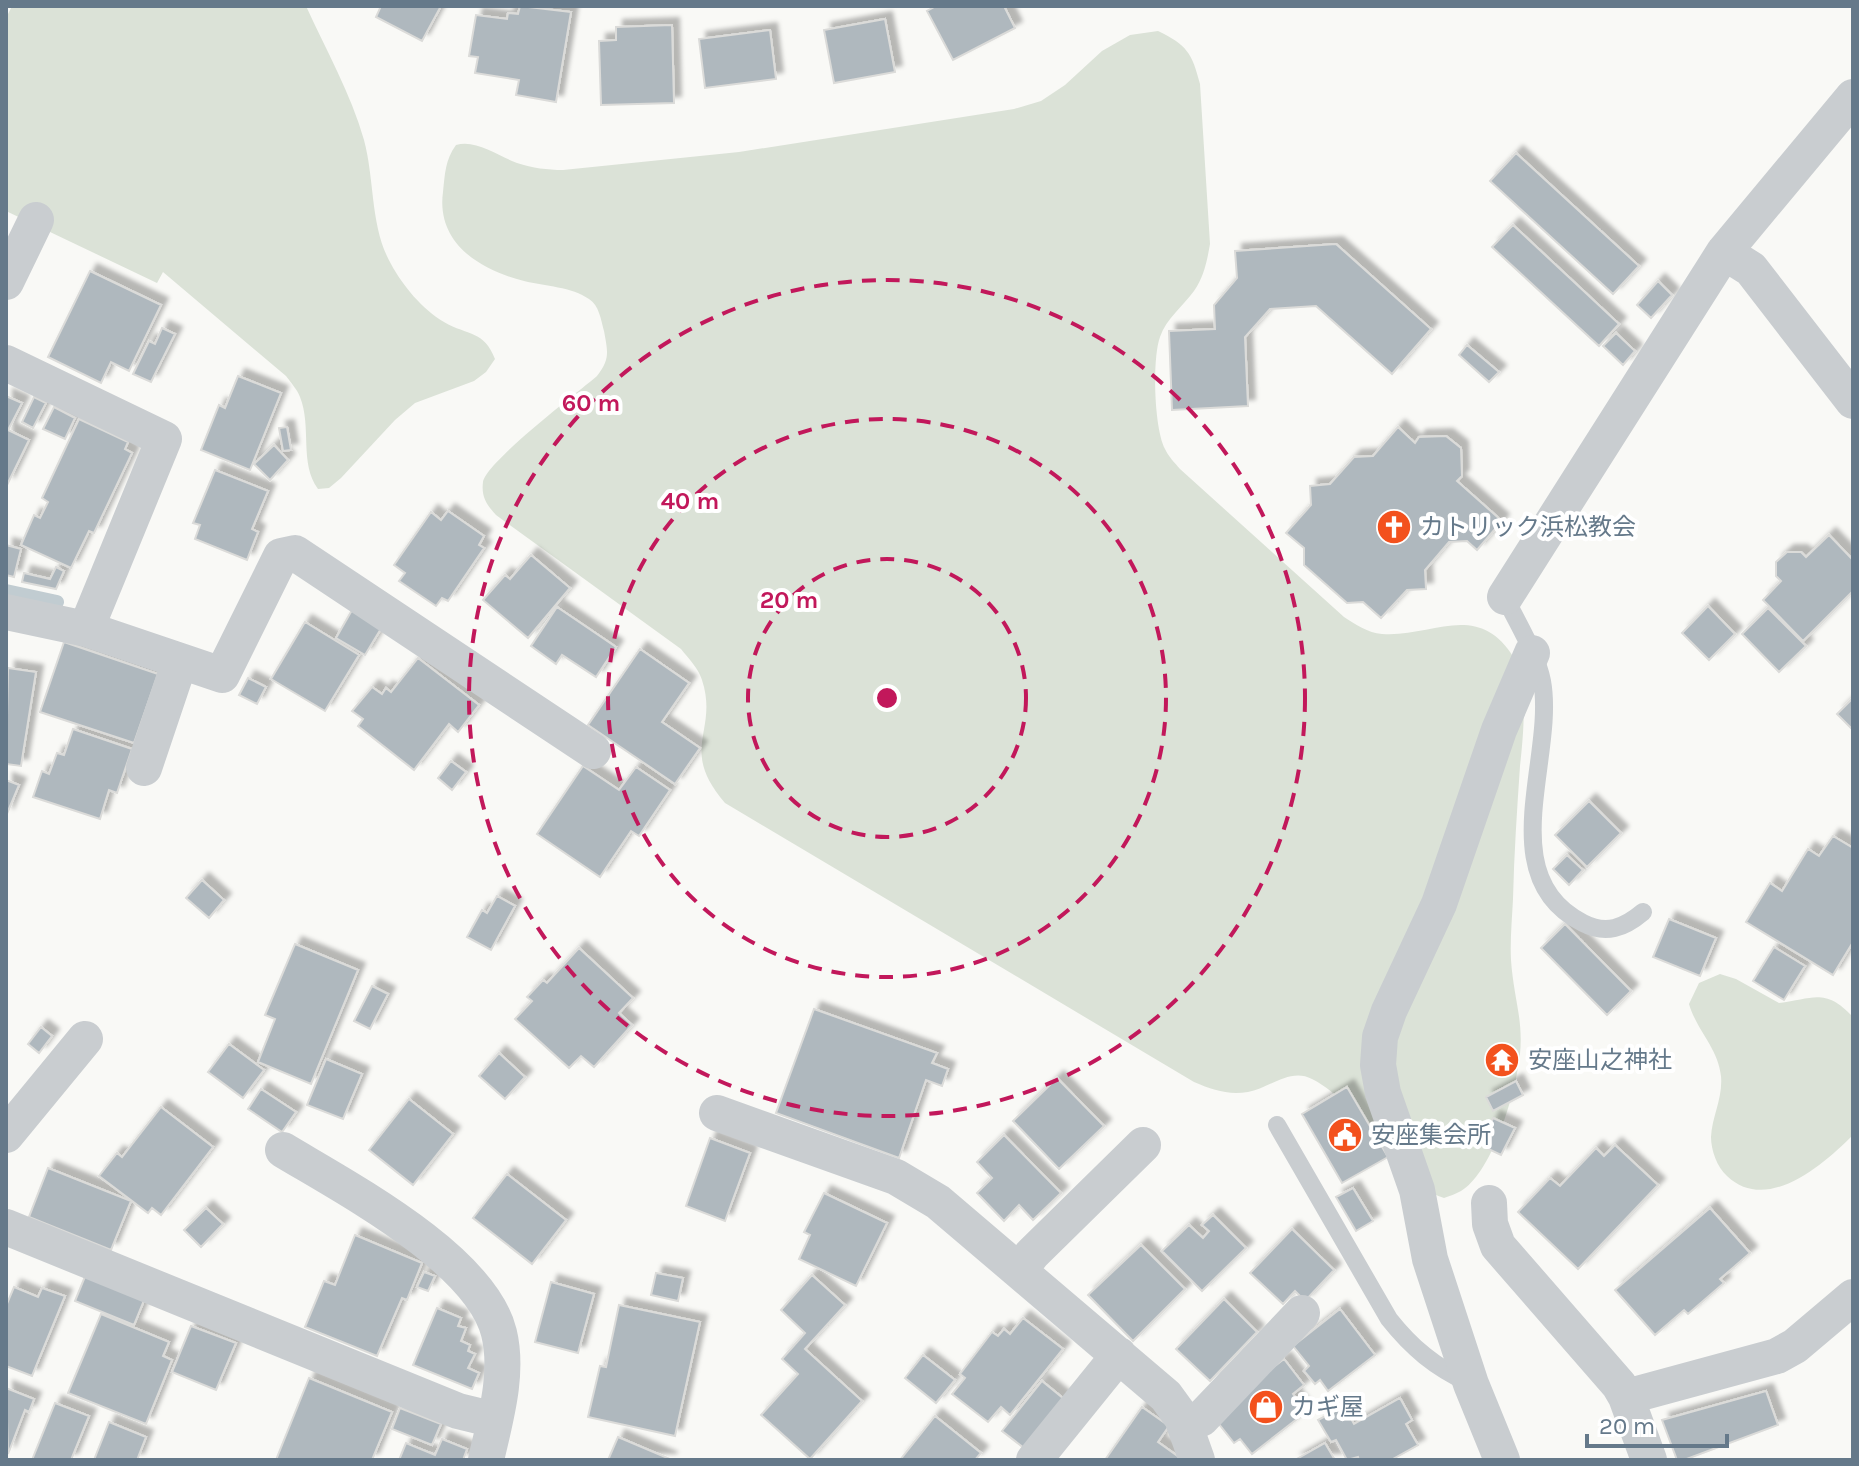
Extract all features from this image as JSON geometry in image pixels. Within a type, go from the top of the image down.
[{"type":"street","points":[[1505,597],[1724,252],[1853,97]]},
{"type":"street","points":[[6,282],[36,220]]},
{"type":"street","points":[[1724,252],[1751,269],[1853,401]]},
{"type":"street","points":[[6,363],[164,439],[86,629]]},
{"type":"street","points":[[6,612],[86,629],[222,675],[281,556],[295,553],[593,751]]},
{"type":"street","points":[[1502,1460],[1471,1384],[1430,1259],[1417,1190],[1383,1093],[1378,1065],[1380,1037],[1389,1011],[1439,904],[1499,730],[1532,653]]},
{"type":"street","points":[[144,768],[180,661]]},
{"type":"street","points":[[6,1135],[85,1039]]},
{"type":"street","points":[[717,1113],[896,1177],[918,1188],[1176,1406],[1197,1460]]},
{"type":"street","points":[[1019,1271],[1032,1254],[1143,1145]]},
{"type":"street","points":[[283,1150],[410,1229],[438,1252],[493,1311],[500,1336],[502,1371],[486,1460]]},
{"type":"street","points":[[1489,1203],[1490,1224],[1498,1246],[1602,1364],[1626,1397],[1649,1460]]},
{"type":"street","points":[[6,1227],[458,1411],[495,1420]]},
{"type":"street","points":[[1626,1397],[1777,1356],[1795,1346],[1853,1297]]},
{"type":"street","points":[[1184,1424],[1201,1419],[1302,1313]]},
{"type":"street","points":[[1034,1460],[1119,1355]]},
{"type":"lane","points":[[1505,597],[1542,680],[1532,832],[1533,858],[1542,883],[1557,904],[1593,929],[1612,930],[1629,924],[1643,912]]},
{"type":"lane","points":[[1277,1125],[1389,1319],[1405,1340],[1425,1358],[1471,1384]]},
{"type":"shaded area","points":[[12,6],[306,6],[359,123],[384,250],[407,289],[428,311],[486,343],[495,359],[486,372],[474,381],[415,403],[341,478],[329,488],[318,489],[309,468],[303,408],[299,394],[286,376],[163,272],[157,283],[6,211],[6,18]]},
{"type":"shaded area","points":[[1158,31],[1187,51],[1200,84],[1210,244],[1200,280],[1166,324],[1157,347],[1156,410],[1166,452],[1180,469],[1344,617],[1367,630],[1382,634],[1453,625],[1485,630],[1500,640],[1514,658],[1522,681],[1523,726],[1511,952],[1520,1028],[1520,1056],[1510,1103],[1490,1155],[1471,1182],[1461,1191],[1444,1198],[1406,1175],[1346,1106],[1312,1079],[1287,1077],[1240,1093],[1220,1091],[1194,1082],[725,803],[704,768],[702,740],[706,698],[701,676],[693,664],[681,649],[496,515],[484,496],[483,482],[488,472],[515,444],[597,376],[606,360],[607,350],[599,313],[589,299],[566,289],[524,281],[492,270],[464,252],[454,240],[443,210],[443,192],[448,162],[456,145],[471,144],[523,165],[563,170],[739,152],[1014,109],[1041,101],[1065,85],[1102,51],[1130,35]]},
{"type":"shaded area","points":[[1720,974],[1736,979],[1779,1003],[1826,998],[1853,1017],[1853,1135],[1810,1171],[1777,1188],[1759,1190],[1743,1186],[1723,1172],[1713,1153],[1711,1137],[1721,1076],[1716,1057],[1689,1004],[1699,983]]},
{"type":"building","points":[[381,6],[441,6],[422,41],[376,17]]},
{"type":"building","points":[[520,6],[571,12],[556,102],[516,95],[519,80],[475,73],[478,57],[469,56],[476,15],[507,19],[508,13],[518,14]]},
{"type":"building","points":[[936,6],[1004,6],[1015,28],[953,60],[927,11]]},
{"type":"building","points":[[885,19],[895,72],[834,83],[824,30]]},
{"type":"building","points":[[672,25],[674,103],[601,105],[599,41],[616,40],[616,27]]},
{"type":"building","points":[[770,30],[776,79],[705,88],[699,39]]},
{"type":"building","points":[[1516,153],[1639,266],[1613,294],[1490,181]]},
{"type":"building","points":[[1513,225],[1619,324],[1599,346],[1492,247]]},
{"type":"building","points":[[1336,244],[1431,329],[1392,374],[1316,306],[1270,309],[1245,337],[1248,406],[1172,410],[1169,331],[1215,329],[1214,305],[1237,278],[1235,251]]},
{"type":"building","points":[[90,271],[161,305],[129,371],[111,362],[101,383],[48,357]]},
{"type":"building","points":[[1658,281],[1672,295],[1651,318],[1637,305]]},
{"type":"building","points":[[162,328],[175,334],[151,382],[133,374],[149,341],[155,344]]},
{"type":"building","points":[[1616,333],[1635,351],[1623,365],[1603,346]]},
{"type":"building","points":[[1467,345],[1499,372],[1489,382],[1459,355]]},
{"type":"building","points":[[238,376],[281,393],[250,470],[201,450],[219,405],[225,408]]},
{"type":"building","points":[[6,396],[22,403],[8,430],[29,440],[7,485]]},
{"type":"building","points":[[34,397],[46,403],[33,428],[22,422]]},
{"type":"building","points":[[54,407],[75,418],[65,439],[43,429]]},
{"type":"building","points":[[79,419],[128,442],[125,449],[132,453],[94,533],[89,531],[71,568],[21,545],[34,515],[40,518],[48,502],[42,498]]},
{"type":"building","points":[[287,427],[291,450],[283,451],[279,428]]},
{"type":"building","name":"カトリック浜松教会","points":[[1398,427],[1415,443],[1419,437],[1446,436],[1461,448],[1462,476],[1457,481],[1502,521],[1477,550],[1467,541],[1449,542],[1425,570],[1426,589],[1407,590],[1381,618],[1363,602],[1347,603],[1304,565],[1304,548],[1286,533],[1311,505],[1310,486],[1330,484],[1354,457],[1373,456]]},
{"type":"building","points":[[274,445],[288,460],[270,480],[254,464]]},
{"type":"building","points":[[215,470],[268,491],[252,529],[258,532],[247,560],[195,539],[200,525],[193,523]]},
{"type":"building","points":[[448,511],[484,536],[479,545],[484,548],[448,601],[442,598],[436,606],[399,581],[405,573],[394,565],[431,512],[441,520]]},
{"type":"building","points":[[1829,535],[1853,560],[1853,591],[1803,641],[1763,600],[1781,581],[1776,576],[1776,562],[1787,552],[1801,552],[1806,557]]},
{"type":"building","points":[[6,545],[21,549],[14,577],[6,575]]},
{"type":"building","points":[[531,555],[570,588],[528,638],[483,600],[505,575],[510,579]]},
{"type":"building","points":[[56,567],[64,571],[56,589],[22,582],[24,573],[50,579]]},
{"type":"building","points":[[1708,606],[1735,634],[1709,660],[1682,633]]},
{"type":"building","points":[[557,607],[616,647],[596,677],[562,655],[556,664],[531,646]]},
{"type":"building","points":[[1768,608],[1806,646],[1779,672],[1742,634]]},
{"type":"building","points":[[352,610],[382,627],[365,655],[336,638]]},
{"type":"building","points":[[305,622],[359,655],[325,711],[271,679]]},
{"type":"building","points":[[64,642],[158,674],[134,743],[40,712]]},
{"type":"building","points":[[640,649],[689,683],[662,722],[700,748],[675,784],[588,725]]},
{"type":"building","points":[[418,658],[479,705],[458,732],[449,724],[414,770],[358,726],[363,719],[352,711],[372,687],[382,694],[386,688],[391,692]]},
{"type":"building","points":[[8,668],[36,672],[21,766],[6,764]]},
{"type":"building","points":[[248,678],[266,687],[257,704],[239,695]]},
{"type":"building","points":[[1853,698],[1853,730],[1837,714]]},
{"type":"building","points":[[73,729],[132,749],[117,793],[109,790],[100,819],[33,797],[42,771],[49,774],[57,753],[64,755]]},
{"type":"building","points":[[451,761],[466,772],[452,790],[438,778]]},
{"type":"building","points":[[583,766],[619,790],[636,767],[670,790],[639,836],[631,831],[600,877],[537,834]]},
{"type":"building","points":[[6,780],[19,785],[6,816]]},
{"type":"building","points":[[1589,801],[1621,833],[1587,867],[1555,835]]},
{"type":"building","points":[[1833,836],[1853,848],[1853,942],[1833,975],[1746,922],[1770,883],[1782,891],[1808,849],[1819,856]]},
{"type":"building","points":[[1567,855],[1583,870],[1569,885],[1553,869]]},
{"type":"building","points":[[202,880],[224,900],[209,918],[186,898]]},
{"type":"building","points":[[497,896],[515,906],[491,950],[467,937],[482,910],[487,913]]},
{"type":"building","points":[[1669,919],[1716,938],[1700,976],[1653,957]]},
{"type":"building","points":[[1565,924],[1631,991],[1607,1015],[1541,948]]},
{"type":"building","points":[[295,944],[358,970],[311,1084],[258,1062],[275,1019],[265,1015]]},
{"type":"building","points":[[1774,947],[1805,966],[1784,1000],[1753,981]]},
{"type":"building","points":[[579,948],[633,998],[619,1013],[632,1025],[594,1067],[581,1056],[569,1068],[515,1019],[532,1001],[527,997],[543,980],[547,983]]},
{"type":"building","points":[[372,986],[388,994],[370,1029],[354,1021]]},
{"type":"building","points":[[814,1009],[937,1053],[932,1063],[948,1069],[942,1086],[926,1080],[899,1158],[776,1113]]},
{"type":"building","points":[[41,1027],[52,1036],[39,1053],[28,1044]]},
{"type":"building","points":[[229,1044],[264,1070],[243,1098],[208,1072]]},
{"type":"building","points":[[499,1053],[525,1077],[505,1099],[479,1076]]},
{"type":"building","points":[[326,1059],[362,1074],[343,1119],[307,1105]]},
{"type":"building","points":[[1057,1078],[1104,1126],[1059,1169],[1013,1121]]},
{"type":"building","points":[[1516,1081],[1523,1095],[1493,1111],[1486,1097]]},
{"type":"building","name":"安座集会所","points":[[1347,1087],[1388,1157],[1342,1183],[1302,1114]]},
{"type":"building","points":[[261,1089],[296,1112],[282,1132],[248,1109]]},
{"type":"building","points":[[409,1099],[453,1134],[413,1185],[369,1150]]},
{"type":"building","points":[[161,1107],[213,1147],[161,1215],[152,1208],[148,1213],[99,1176],[117,1153],[122,1157]]},
{"type":"building","points":[[1493,1118],[1515,1128],[1501,1155],[1480,1145]]},
{"type":"building","points":[[1004,1135],[1061,1193],[1033,1220],[1019,1205],[1004,1221],[977,1193],[992,1178],[977,1162]]},
{"type":"building","points":[[710,1138],[750,1153],[725,1221],[686,1206]]},
{"type":"building","points":[[1615,1145],[1658,1185],[1578,1269],[1518,1212],[1550,1178],[1560,1186],[1596,1148],[1604,1156]]},
{"type":"building","points":[[48,1168],[131,1201],[111,1250],[29,1217]]},
{"type":"building","points":[[507,1174],[566,1220],[532,1264],[473,1218]]},
{"type":"building","points":[[1353,1188],[1373,1221],[1356,1231],[1336,1197]]},
{"type":"building","points":[[824,1193],[887,1223],[856,1286],[799,1259],[810,1235],[804,1232]]},
{"type":"building","points":[[206,1208],[223,1224],[201,1247],[184,1230]]},
{"type":"building","points":[[1710,1208],[1750,1253],[1720,1279],[1724,1283],[1688,1314],[1684,1310],[1655,1335],[1615,1290]]},
{"type":"building","points":[[1213,1215],[1246,1248],[1202,1291],[1162,1251],[1189,1225],[1203,1238],[1209,1231],[1202,1225]]},
{"type":"building","points":[[1292,1229],[1334,1270],[1305,1301],[1295,1291],[1283,1304],[1250,1273]]},
{"type":"building","points":[[355,1235],[422,1263],[407,1300],[402,1298],[377,1356],[305,1327],[324,1281],[335,1285]]},
{"type":"building","points":[[1141,1245],[1185,1289],[1133,1341],[1088,1295]]},
{"type":"building","points":[[424,1272],[435,1276],[428,1291],[417,1287]]},
{"type":"building","points":[[656,1273],[683,1278],[678,1301],[651,1295]]},
{"type":"building","points":[[86,1274],[145,1298],[134,1325],[75,1301]]},
{"type":"building","points":[[812,1275],[845,1305],[805,1349],[862,1401],[810,1459],[761,1415],[798,1374],[782,1359],[805,1333],[781,1310]]},
{"type":"building","points":[[551,1282],[594,1294],[578,1353],[535,1342]]},
{"type":"building","points":[[14,1287],[38,1297],[42,1288],[65,1296],[32,1376],[6,1366],[6,1306]]},
{"type":"building","points":[[1224,1299],[1257,1332],[1210,1381],[1176,1349]]},
{"type":"building","points":[[619,1305],[700,1322],[675,1436],[588,1417],[600,1366],[606,1367]]},
{"type":"building","points":[[437,1308],[461,1318],[458,1326],[466,1328],[461,1341],[470,1345],[468,1351],[475,1354],[468,1368],[479,1373],[472,1389],[413,1365]]},
{"type":"building","points":[[1340,1309],[1375,1355],[1328,1391],[1320,1380],[1315,1384],[1304,1371],[1309,1366],[1293,1346]]},
{"type":"building","points":[[101,1314],[169,1342],[163,1356],[172,1360],[146,1424],[68,1393]]},
{"type":"building","points":[[1023,1318],[1063,1349],[1010,1415],[1001,1407],[988,1422],[952,1394],[965,1378],[960,1374],[992,1332],[998,1336],[1004,1329],[1010,1334]]},
{"type":"building","points":[[191,1326],[236,1343],[216,1390],[172,1372]]},
{"type":"building","points":[[923,1355],[955,1380],[936,1403],[905,1378]]},
{"type":"building","name":"カギ屋","points":[[1284,1359],[1304,1385],[1293,1394],[1306,1412],[1252,1454],[1240,1439],[1234,1443],[1215,1419],[1233,1398]]},
{"type":"building","points":[[309,1378],[392,1412],[372,1460],[276,1460]]},
{"type":"building","points":[[1042,1381],[1064,1399],[1024,1448],[1002,1431]]},
{"type":"building","points":[[6,1388],[34,1399],[29,1412],[25,1410],[8,1454]]},
{"type":"building","points":[[1766,1391],[1778,1425],[1677,1460],[1662,1420]]},
{"type":"building","points":[[1400,1398],[1412,1420],[1406,1424],[1418,1445],[1391,1460],[1359,1460],[1358,1457],[1347,1460],[1336,1440],[1331,1442],[1318,1420],[1344,1406],[1354,1424]]},
{"type":"building","points":[[55,1403],[89,1416],[71,1460],[32,1460]]},
{"type":"building","points":[[1142,1407],[1169,1426],[1158,1442],[1183,1460],[1105,1460]]},
{"type":"building","points":[[400,1408],[441,1424],[432,1445],[392,1429]]},
{"type":"building","points":[[935,1416],[981,1453],[975,1460],[900,1460]]},
{"type":"building","points":[[109,1422],[146,1437],[137,1460],[94,1460]]},
{"type":"building","points":[[618,1437],[670,1459],[608,1460]]},
{"type":"building","points":[[442,1439],[467,1449],[463,1460],[399,1460],[406,1443],[435,1455]]},
{"type":"building","points":[[1325,1443],[1335,1460],[1295,1460]]},
{"type":"waterway","points":[[6,591],[57,602]]},
{"type":"place","name":"カトリック浜松教会","points":[[1394,527]]},
{"type":"place","name":"安座山之神社","points":[[1502,1060]]},
{"type":"place","name":"安座集会所","points":[[1345,1135]]},
{"type":"place","name":"カギ屋","points":[[1266,1407]]}]
